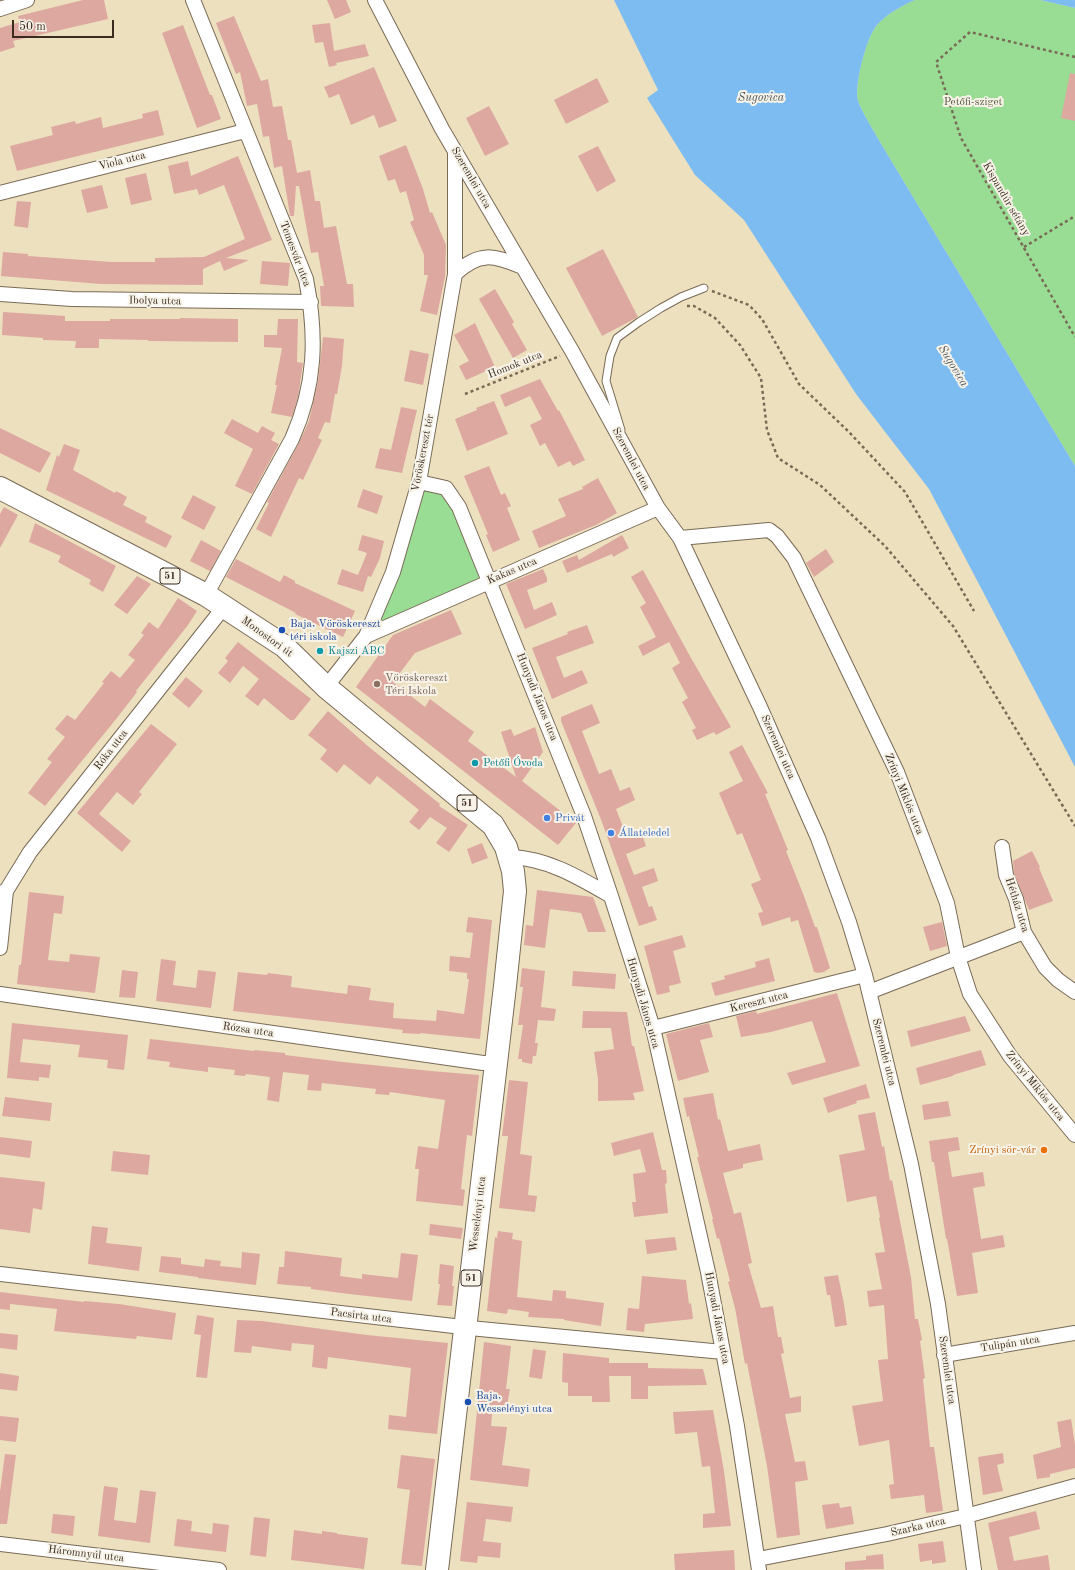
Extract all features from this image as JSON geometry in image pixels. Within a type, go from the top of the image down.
[{"type":"main road","name":"Monostori út","points":[[0,488],[206,595],[284,646],[326,687],[493,825],[510,857]]},
{"type":"main road","name":"Wesselényi utca","points":[[436,1570],[515,891],[514,871],[510,857]]},
{"type":"street","points":[[0,9],[27,0]]},
{"type":"street","name":"Temesvár utca","points":[[193,0],[306,279],[311,302],[313,326],[313,356],[310,386],[301,418],[292,439],[206,595]]},
{"type":"street","name":"Szeremlei utca","points":[[375,0],[442,129],[572,351],[658,508],[680,538],[760,707],[818,838],[849,922],[865,975],[911,1164],[938,1304],[974,1570]]},
{"type":"street","name":"Viola utca","points":[[0,193],[245,131]]},
{"type":"street","name":"Vöröskereszt tér","points":[[326,687],[366,636],[393,572],[419,482],[455,274],[455,151]]},
{"type":"street","points":[[455,274],[466,264],[489,256],[523,267]]},
{"type":"street","name":"Ibolya utca","points":[[0,294],[72,299],[311,302]]},
{"type":"street","name":"Hunyadi János utca","points":[[419,482],[446,488],[459,507],[584,816],[653,1028],[708,1272],[724,1352],[758,1565]]},
{"type":"street","name":"Kakas utca","points":[[366,636],[658,508]]},
{"type":"street","name":"Zrínyi Miklós utca","points":[[680,538],[769,530],[777,536],[794,558],[897,772],[947,903],[958,957],[970,994],[1010,1056],[1075,1135]]},
{"type":"street","name":"Róka utca","points":[[3,892],[30,852],[224,607]]},
{"type":"street","name":"Hétház utca","points":[[1002,847],[1006,875],[1016,899],[1024,932],[1045,967],[1058,980],[1075,992]]},
{"type":"street","points":[[510,857],[523,858],[575,875],[611,896]]},
{"type":"street","points":[[0,948],[3,892]]},
{"type":"street","points":[[869,992],[1024,932]]},
{"type":"street","name":"Kereszt utca","points":[[653,1028],[865,975]]},
{"type":"street","name":"Rózsa utca","points":[[0,994],[483,1063],[496,1063]]},
{"type":"street","name":"Pacsirta utca","points":[[0,1274],[465,1328],[724,1352]]},
{"type":"street","name":"Tulipán utca","points":[[944,1355],[1075,1333]]},
{"type":"street","name":"Szarka utca","points":[[758,1565],[966,1516],[1075,1486]]},
{"type":"street","name":"Háromnyúl utca","points":[[0,1544],[219,1570]]},
{"type":"lane","points":[[627,451],[606,381],[610,356],[617,338],[660,308],[681,297],[704,288]]},
{"type":"path","name":"Kispandúr sétány","points":[[1075,57],[970,32],[936,62],[961,138],[1075,337]]},
{"type":"path","points":[[1024,247],[1075,216]]},
{"type":"path","points":[[704,288],[749,305],[762,318],[799,384],[849,432],[905,492],[974,611]]},
{"type":"path","points":[[660,308],[694,306],[715,318],[740,345],[761,378],[767,430],[778,458],[820,485],[885,546],[953,626],[1075,826]]},
{"type":"path","name":"Homok utca","points":[[465,394],[572,351]]},
{"type":"green space","name":"Petőfi-sziget","points":[[915,0],[1040,0],[1075,8],[1075,466],[877,137],[858,101],[857,94],[859,74],[865,51],[873,31],[881,21],[890,14]]},
{"type":"green space","points":[[419,482],[446,488],[481,578],[375,626]]},
{"type":"water","name":"Sugovica","points":[[614,0],[915,0],[890,14],[877,25],[873,31],[865,51],[859,74],[857,94],[858,101],[877,137],[1075,466],[1075,767],[929,489],[856,394],[744,220],[695,175],[647,98],[658,90]]},
{"type":"water","points":[[1040,0],[1075,0],[1075,8]]},
{"type":"building","points":[[83,0],[104,0],[108,19],[13,41],[15,47],[0,52],[0,28],[20,22],[18,16]]},
{"type":"building","points":[[327,0],[346,0],[351,12],[335,19]]},
{"type":"building","points":[[234,16],[261,81],[268,79],[273,107],[282,106],[288,140],[291,140],[297,173],[310,170],[315,201],[320,201],[324,228],[336,226],[347,284],[353,284],[354,307],[321,306],[320,286],[324,286],[318,252],[311,253],[299,186],[296,186],[294,216],[290,216],[282,166],[274,168],[269,136],[263,137],[257,104],[247,106],[240,72],[236,74],[216,23]]},
{"type":"building","points":[[330,23],[334,51],[365,44],[369,56],[336,63],[337,65],[329,67],[323,42],[315,43],[312,25]]},
{"type":"building","points":[[183,25],[210,95],[212,95],[221,119],[197,128],[162,33]]},
{"type":"building","points":[[374,67],[397,121],[379,128],[374,115],[351,125],[339,94],[329,98],[324,87]]},
{"type":"building","points":[[1070,73],[1075,74],[1075,121],[1061,118]]},
{"type":"building","points":[[597,78],[609,102],[566,124],[554,100]]},
{"type":"building","points":[[489,106],[509,144],[485,156],[466,118]]},
{"type":"building","points":[[158,110],[164,135],[17,171],[10,146],[53,135],[51,127],[75,121],[76,124],[101,117],[103,128],[143,118],[142,114]]},
{"type":"building","points":[[406,145],[423,189],[430,213],[432,212],[446,245],[445,277],[437,315],[420,311],[428,275],[424,275],[424,255],[410,222],[414,220],[406,191],[400,193],[395,179],[388,181],[379,156]]},
{"type":"building","points":[[598,146],[616,181],[597,192],[578,156]]},
{"type":"building","points":[[238,156],[272,240],[226,258],[249,260],[224,271],[220,261],[203,269],[203,285],[101,284],[1,276],[3,252],[28,254],[28,256],[112,262],[155,262],[155,258],[204,257],[245,239],[224,185],[199,195],[197,189],[174,194],[168,166],[188,161],[191,176]]},
{"type":"building","points":[[146,173],[152,200],[131,205],[125,178]]},
{"type":"building","points":[[102,185],[108,208],[87,213],[81,190]]},
{"type":"building","points":[[17,201],[31,202],[28,228],[14,226]]},
{"type":"building","points":[[603,249],[638,317],[602,336],[566,268]]},
{"type":"building","points":[[262,261],[290,263],[288,286],[260,284]]},
{"type":"building","points":[[495,289],[514,322],[512,324],[527,350],[513,358],[479,299]]},
{"type":"building","points":[[3,312],[65,316],[65,321],[180,318],[238,319],[238,342],[99,339],[99,348],[75,348],[76,341],[43,340],[43,338],[2,335]]},
{"type":"building","points":[[278,319],[298,319],[297,362],[303,363],[298,397],[292,417],[271,413],[277,385],[275,385],[282,348],[264,347],[264,335],[277,335]]},
{"type":"building","points":[[475,323],[495,367],[466,380],[459,366],[469,361],[454,335]]},
{"type":"building","points":[[323,337],[344,339],[342,366],[330,423],[325,422],[318,438],[322,440],[303,480],[299,478],[271,537],[256,529],[269,503],[267,502],[299,443],[309,421],[318,381]]},
{"type":"building","points":[[410,350],[429,354],[423,385],[404,381]]},
{"type":"building","points":[[540,379],[558,411],[559,410],[585,460],[573,466],[570,461],[558,467],[545,443],[540,446],[530,425],[542,419],[530,396],[505,407],[500,395]]},
{"type":"building","points":[[494,401],[508,434],[467,451],[455,419]]},
{"type":"building","points":[[401,407],[417,410],[402,473],[375,468],[380,448],[391,450]]},
{"type":"building","points":[[232,419],[258,433],[262,426],[275,433],[271,440],[279,444],[252,494],[235,486],[253,449],[224,433]]},
{"type":"building","points":[[0,428],[51,453],[40,473],[0,453]]},
{"type":"building","points":[[64,444],[80,450],[73,470],[115,493],[116,491],[127,497],[123,505],[147,517],[145,522],[172,536],[166,548],[46,490],[57,455],[59,457]]},
{"type":"building","points":[[489,466],[501,495],[505,493],[511,506],[507,508],[520,540],[493,552],[486,535],[488,534],[464,476]]},
{"type":"building","points":[[598,478],[617,513],[596,525],[539,548],[532,531],[566,516],[558,499],[583,489],[582,487]]},
{"type":"building","points":[[363,489],[383,496],[377,514],[357,507]]},
{"type":"building","points":[[193,495],[216,507],[204,530],[181,518]]},
{"type":"building","points":[[4,507],[18,515],[0,548],[0,514]]},
{"type":"building","points":[[35,523],[116,566],[103,592],[89,584],[91,580],[58,562],[61,556],[29,542]]},
{"type":"building","points":[[362,535],[384,541],[380,558],[371,577],[368,576],[363,592],[337,584],[342,569],[358,575],[367,553],[358,550]]},
{"type":"building","points":[[622,535],[629,548],[613,557],[612,554],[567,573],[562,561],[577,555],[579,560]]},
{"type":"building","points":[[201,540],[221,551],[210,571],[190,561]]},
{"type":"building","points":[[826,549],[834,562],[814,577],[806,563]]},
{"type":"building","points":[[236,559],[280,582],[284,575],[295,581],[295,583],[355,611],[343,637],[295,614],[296,613],[226,577]]},
{"type":"building","points":[[543,569],[547,582],[527,590],[534,610],[552,602],[557,615],[525,629],[506,584]]},
{"type":"building","points":[[643,570],[731,727],[716,735],[714,732],[697,740],[692,730],[696,728],[682,702],[688,698],[672,668],[680,663],[669,642],[643,656],[638,646],[656,637],[640,607],[646,603],[631,577]]},
{"type":"building","points":[[137,576],[151,584],[127,614],[114,605]]},
{"type":"building","points":[[178,598],[197,611],[117,718],[45,806],[28,793],[52,762],[47,759],[65,737],[55,729],[67,715],[75,720],[104,683],[102,682],[111,671],[120,678],[135,660],[128,655],[144,635],[141,633],[149,622],[158,629]]},
{"type":"building","points":[[451,610],[462,634],[415,653],[393,682],[425,707],[430,699],[474,732],[468,741],[516,777],[501,732],[511,729],[514,736],[535,727],[543,752],[522,781],[576,823],[558,845],[356,687],[393,635]]},
{"type":"building","points":[[587,625],[594,643],[556,657],[564,678],[582,670],[588,683],[552,699],[532,648],[568,634],[567,632]]},
{"type":"building","points":[[238,642],[311,699],[294,720],[290,720],[264,698],[258,706],[245,696],[259,679],[243,666],[230,683],[218,673],[228,661],[225,658]]},
{"type":"building","points":[[186,677],[203,691],[189,708],[172,694]]},
{"type":"building","points":[[592,704],[600,723],[582,731],[599,774],[611,769],[620,791],[630,787],[635,800],[616,809],[627,837],[641,832],[646,846],[626,854],[634,875],[654,868],[658,881],[642,887],[649,907],[652,906],[657,920],[639,926],[602,822],[561,721],[561,717]]},
{"type":"building","points":[[328,711],[369,747],[440,804],[439,806],[468,825],[449,852],[436,843],[447,828],[430,817],[419,830],[409,822],[419,810],[377,776],[370,785],[344,764],[337,773],[320,759],[327,750],[308,735]]},
{"type":"building","points":[[151,724],[177,744],[139,792],[142,794],[133,805],[117,792],[99,814],[131,841],[122,852],[77,813]]},
{"type":"building","points":[[742,745],[768,793],[765,794],[788,850],[786,851],[815,927],[817,927],[830,968],[824,972],[814,972],[798,920],[791,922],[790,917],[762,926],[758,913],[763,912],[751,884],[761,880],[742,833],[737,835],[719,793],[743,781],[729,752]]},
{"type":"building","points":[[482,843],[488,858],[472,864],[467,849]]},
{"type":"building","points":[[1032,851],[1053,901],[1029,910],[1014,873],[1013,861]]},
{"type":"building","points":[[537,890],[593,897],[606,932],[588,932],[581,913],[550,909],[545,948],[524,945],[526,925],[533,926]]},
{"type":"building","points":[[29,892],[64,896],[62,914],[54,913],[48,960],[69,962],[70,954],[100,957],[95,993],[17,984],[19,965],[21,965]]},
{"type":"building","points":[[468,917],[492,920],[480,1039],[420,1033],[402,1033],[403,1030],[233,1011],[238,972],[267,975],[268,973],[292,976],[291,987],[347,994],[348,985],[371,988],[369,1000],[394,1003],[393,1018],[436,1021],[437,1010],[464,1014],[469,979],[467,979],[467,973],[449,971],[450,956],[470,958],[473,933],[466,932]]},
{"type":"building","points":[[942,922],[947,946],[930,951],[923,927]]},
{"type":"building","points":[[682,935],[686,947],[673,951],[681,983],[669,986],[670,992],[657,995],[644,946]]},
{"type":"building","points":[[769,958],[775,981],[715,996],[711,983],[725,979],[724,976],[756,967],[755,962]]},
{"type":"building","points":[[161,959],[176,961],[173,985],[196,988],[198,970],[216,972],[211,1008],[156,1001]]},
{"type":"building","points":[[522,968],[545,971],[541,1007],[556,1009],[554,1021],[538,1020],[535,1043],[538,1043],[536,1056],[533,1056],[532,1064],[522,1062],[522,1059],[518,1059],[523,1025],[518,1025],[523,987],[520,987]]},
{"type":"building","points":[[122,970],[138,972],[135,998],[119,997]]},
{"type":"building","points":[[573,971],[616,974],[615,989],[572,986]]},
{"type":"building","points":[[837,993],[860,1066],[792,1085],[787,1073],[826,1062],[812,1021],[771,1032],[741,1037],[736,1016],[756,1011],[757,1014]]},
{"type":"building","points":[[583,1011],[627,1012],[632,1046],[634,1046],[644,1091],[633,1093],[635,1100],[598,1101],[598,1079],[594,1052],[614,1049],[611,1028],[582,1028]]},
{"type":"building","points":[[965,1016],[971,1031],[911,1047],[907,1031]]},
{"type":"building","points":[[12,1023],[128,1035],[124,1070],[107,1068],[108,1060],[78,1057],[80,1045],[23,1039],[20,1062],[51,1065],[49,1078],[39,1077],[39,1081],[7,1078]]},
{"type":"building","points":[[709,1023],[713,1037],[700,1040],[709,1072],[678,1081],[666,1034]]},
{"type":"building","points":[[150,1039],[254,1051],[285,1053],[285,1055],[343,1062],[479,1075],[472,1136],[467,1135],[461,1189],[465,1190],[463,1206],[416,1201],[419,1169],[415,1169],[418,1146],[438,1149],[445,1100],[390,1092],[389,1095],[375,1094],[376,1089],[322,1083],[321,1091],[307,1090],[309,1075],[283,1072],[279,1102],[267,1100],[270,1077],[246,1074],[245,1076],[234,1075],[235,1070],[208,1067],[208,1072],[169,1067],[170,1062],[147,1059]]},
{"type":"building","points":[[981,1050],[986,1065],[920,1085],[916,1068]]},
{"type":"building","points":[[509,1080],[528,1082],[520,1154],[532,1156],[528,1195],[537,1196],[535,1212],[499,1208],[508,1136],[502,1136]]},
{"type":"building","points":[[866,1084],[870,1098],[856,1101],[857,1103],[828,1113],[823,1098]]},
{"type":"building","points":[[713,1093],[718,1120],[720,1119],[728,1151],[760,1144],[763,1160],[743,1164],[743,1168],[723,1173],[734,1214],[741,1212],[752,1263],[748,1264],[761,1308],[773,1306],[778,1337],[781,1337],[784,1353],[781,1354],[790,1398],[801,1396],[801,1412],[785,1414],[795,1462],[805,1461],[808,1480],[795,1482],[800,1535],[777,1538],[767,1466],[747,1363],[745,1364],[735,1308],[728,1282],[730,1281],[719,1238],[717,1239],[697,1157],[699,1157],[683,1098]]},
{"type":"building","points":[[5,1097],[52,1103],[50,1121],[2,1116]]},
{"type":"building","points":[[948,1101],[951,1116],[924,1120],[922,1105]]},
{"type":"building","points":[[875,1112],[882,1147],[884,1146],[890,1181],[892,1180],[911,1277],[915,1319],[918,1319],[922,1340],[920,1341],[925,1378],[923,1379],[930,1447],[934,1447],[943,1511],[926,1513],[924,1495],[891,1499],[889,1485],[894,1484],[889,1440],[859,1446],[852,1406],[883,1401],[878,1360],[888,1359],[884,1305],[869,1307],[867,1291],[882,1289],[875,1253],[885,1252],[876,1196],[847,1202],[839,1155],[865,1150],[858,1115]]},
{"type":"building","points":[[653,1132],[662,1170],[666,1170],[667,1183],[665,1184],[668,1213],[634,1217],[632,1202],[636,1202],[633,1174],[646,1172],[640,1149],[614,1156],[611,1143]]},
{"type":"building","points":[[0,1137],[32,1141],[30,1158],[0,1154]]},
{"type":"building","points":[[958,1137],[960,1150],[948,1152],[952,1177],[983,1172],[985,1186],[973,1188],[981,1239],[1003,1235],[1005,1247],[972,1253],[978,1293],[957,1296],[929,1141]]},
{"type":"building","points":[[113,1151],[150,1155],[148,1175],[111,1171]]},
{"type":"building","points":[[0,1177],[45,1182],[42,1210],[33,1208],[30,1233],[0,1229]]},
{"type":"building","points":[[430,1224],[463,1228],[461,1239],[429,1235]]},
{"type":"building","points":[[92,1226],[108,1228],[106,1243],[142,1247],[139,1271],[88,1264]]},
{"type":"building","points":[[498,1231],[513,1233],[512,1239],[522,1241],[517,1297],[552,1301],[553,1290],[566,1291],[566,1298],[604,1303],[601,1326],[564,1319],[528,1317],[529,1312],[508,1309],[507,1314],[487,1311],[495,1237],[497,1238]]},
{"type":"building","points":[[675,1237],[677,1250],[647,1254],[645,1240]]},
{"type":"building","points":[[285,1251],[342,1258],[340,1276],[362,1279],[362,1274],[398,1278],[401,1253],[418,1255],[412,1301],[311,1289],[311,1287],[277,1284],[279,1267],[284,1267]]},
{"type":"building","points":[[242,1252],[260,1254],[256,1285],[159,1272],[161,1256],[181,1258],[181,1264],[204,1267],[205,1259],[221,1261],[220,1266],[241,1268]]},
{"type":"building","points":[[440,1264],[454,1266],[452,1306],[437,1305],[440,1284],[438,1284]]},
{"type":"building","points":[[838,1275],[847,1325],[835,1327],[830,1295],[827,1295],[824,1277]]},
{"type":"building","points":[[642,1276],[686,1280],[689,1304],[691,1303],[693,1319],[645,1324],[644,1332],[626,1330],[628,1308],[639,1309]]},
{"type":"building","points":[[0,1292],[84,1302],[119,1304],[176,1313],[172,1340],[137,1336],[136,1339],[54,1331],[57,1309],[10,1304],[10,1310],[0,1309]]},
{"type":"building","points":[[197,1315],[214,1318],[207,1378],[196,1377],[201,1335],[194,1334]]},
{"type":"building","points":[[237,1320],[262,1321],[367,1335],[448,1343],[437,1434],[388,1429],[389,1415],[406,1417],[411,1368],[328,1357],[327,1369],[312,1367],[314,1345],[292,1343],[291,1351],[252,1346],[251,1353],[234,1352]]},
{"type":"building","points":[[0,1333],[18,1335],[17,1350],[0,1348]]},
{"type":"building","points":[[484,1342],[511,1346],[506,1389],[510,1389],[507,1406],[493,1405],[491,1426],[507,1427],[502,1465],[530,1469],[528,1487],[470,1480]]},
{"type":"building","points":[[533,1349],[546,1351],[542,1379],[529,1377]]},
{"type":"building","points":[[563,1353],[609,1358],[609,1363],[648,1363],[648,1368],[703,1369],[707,1385],[648,1386],[648,1399],[631,1399],[631,1376],[609,1376],[610,1402],[592,1402],[592,1396],[568,1396],[568,1383],[562,1382]]},
{"type":"building","points":[[0,1373],[19,1376],[17,1391],[0,1389]]},
{"type":"building","points":[[713,1410],[724,1471],[731,1526],[703,1528],[703,1514],[715,1513],[710,1466],[702,1467],[697,1432],[675,1434],[673,1412]]},
{"type":"building","points":[[0,1416],[19,1418],[16,1442],[0,1440]]},
{"type":"building","points":[[1071,1419],[1075,1445],[1075,1468],[1050,1474],[1050,1477],[1037,1479],[1033,1455],[1061,1447],[1057,1422]]},
{"type":"building","points":[[1003,1453],[1004,1463],[997,1465],[1003,1491],[983,1495],[978,1457]]},
{"type":"building","points":[[5,1454],[16,1455],[7,1524],[0,1524],[0,1492]]},
{"type":"building","points":[[401,1455],[435,1459],[422,1566],[401,1564],[410,1490],[397,1488]]},
{"type":"building","points":[[104,1486],[118,1488],[114,1520],[136,1523],[140,1490],[156,1492],[150,1543],[98,1536]]},
{"type":"building","points":[[467,1502],[513,1507],[511,1522],[486,1519],[483,1541],[501,1543],[500,1558],[478,1556],[477,1563],[460,1561]]},
{"type":"building","points":[[839,1503],[840,1508],[851,1506],[854,1524],[826,1529],[822,1505]]},
{"type":"building","points":[[1036,1511],[1040,1529],[1009,1537],[1014,1561],[1048,1555],[1050,1570],[998,1570],[988,1523]]},
{"type":"building","points":[[53,1514],[75,1516],[73,1536],[51,1533]]},
{"type":"building","points":[[254,1517],[270,1519],[266,1557],[250,1555]]},
{"type":"building","points":[[177,1519],[192,1521],[191,1531],[212,1534],[213,1523],[229,1525],[226,1552],[174,1546]]},
{"type":"building","points":[[294,1530],[322,1534],[322,1531],[368,1538],[364,1569],[291,1560]]},
{"type":"building","points":[[943,1541],[946,1562],[932,1564],[932,1560],[920,1562],[918,1544]]},
{"type":"building","points":[[734,1550],[735,1570],[675,1570],[674,1554]]},
{"type":"building","points":[[883,1554],[884,1569],[845,1570],[845,1562],[866,1560],[866,1556]]},
{"type":"place","name":"Baja, Vöröskereszt téri iskola","points":[[282,630]]},
{"type":"place","name":"Kajszi ABC","points":[[320,651]]},
{"type":"place","name":"Vöröskereszt Téri Iskola","points":[[377,684]]},
{"type":"place","name":"Petőfi Óvoda","points":[[475,763]]},
{"type":"place","name":"Privát","points":[[547,818]]},
{"type":"place","name":"Állateledel","points":[[611,833]]},
{"type":"place","name":"Zrínyi sör-vár","points":[[1044,1150]]},
{"type":"place","name":"Baja, Wesselényi utca","points":[[468,1402]]}]
